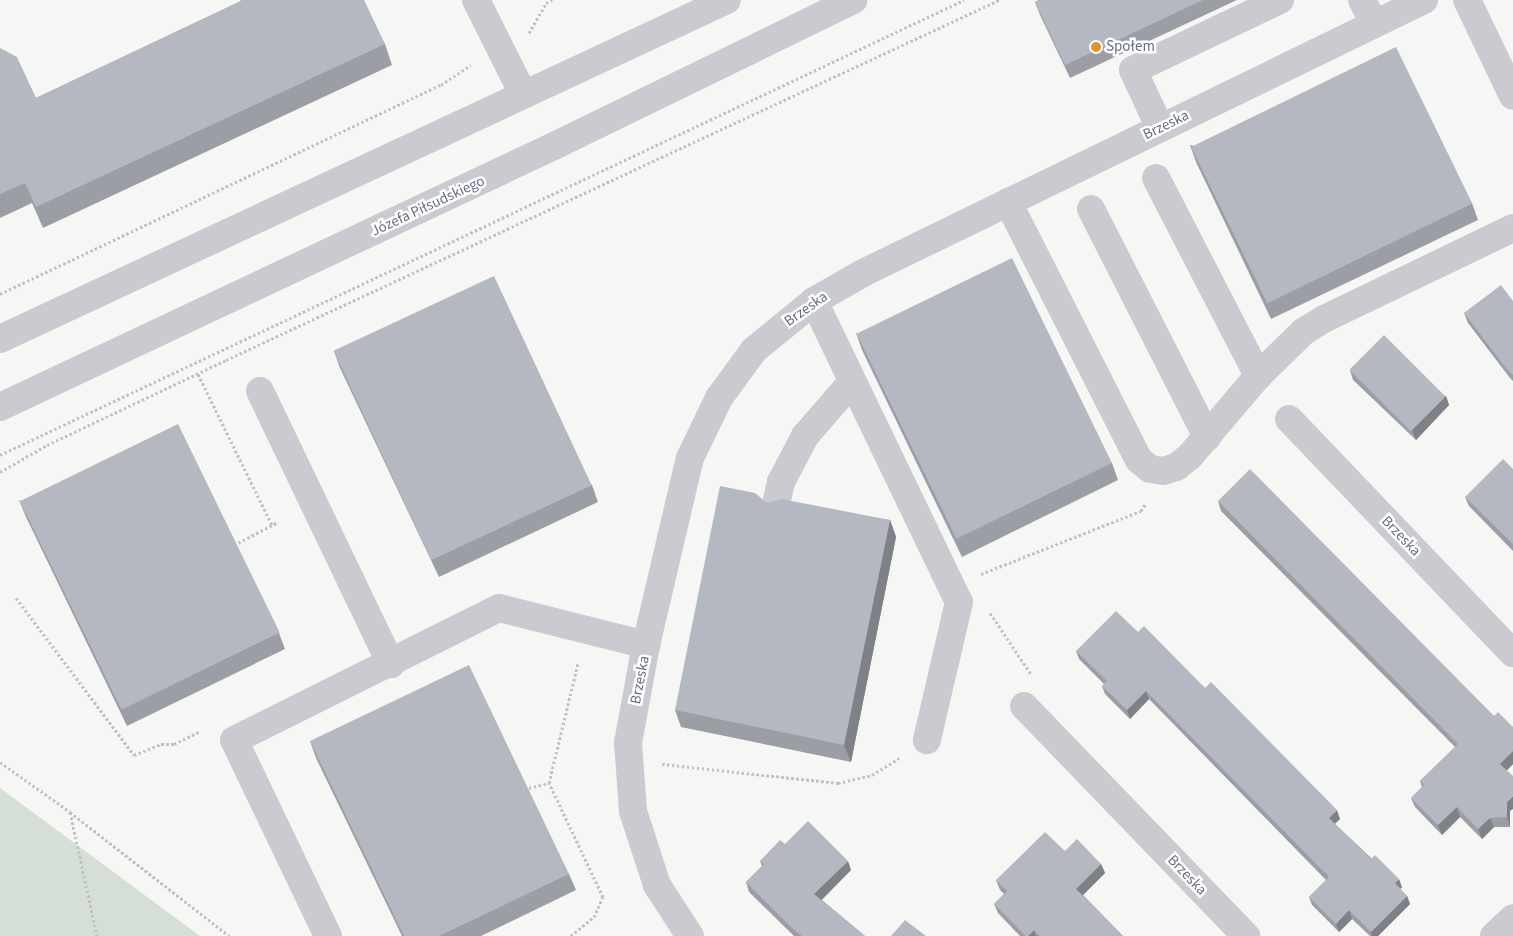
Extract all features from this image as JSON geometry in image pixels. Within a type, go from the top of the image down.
[{"type":"street","points":[[476,0],[523,94]]},
{"type":"street","points":[[0,339],[727,0]]},
{"type":"street","name":"Józefa Piłsudskiego","points":[[0,407],[547,150],[853,0]]},
{"type":"street","points":[[1160,128],[1133,70],[1280,0]]},
{"type":"street","points":[[1362,0],[1374,24]]},
{"type":"street","name":"Brzeska","points":[[690,936],[657,885],[632,811],[628,744],[646,645],[694,449],[719,398],[754,350],[814,301],[864,273],[1424,0]]},
{"type":"street","points":[[1467,0],[1513,96]]},
{"type":"street","points":[[1156,178],[1258,376]]},
{"type":"street","points":[[1008,202],[1139,460],[1150,469],[1163,471],[1176,467],[1190,456],[1258,376],[1303,332],[1324,319],[1513,228]]},
{"type":"street","points":[[1091,209],[1207,437]]},
{"type":"street","points":[[814,301],[852,383],[959,582],[958,602],[927,740]]},
{"type":"street","points":[[776,506],[781,482],[805,436],[852,383]]},
{"type":"street","points":[[260,391],[391,664]]},
{"type":"street","name":"Brzeska","points":[[1289,419],[1513,653]]},
{"type":"street","points":[[328,936],[234,740],[391,664],[499,608],[646,645]]},
{"type":"street","name":"Brzeska","points":[[1024,706],[1246,936]]},
{"type":"street","points":[[1494,936],[1513,918]]},
{"type":"path","points":[[0,294],[441,86],[465,68],[533,31],[546,3],[552,0]]},
{"type":"path","points":[[0,455],[964,0]]},
{"type":"path","points":[[0,472],[47,445],[999,0]]},
{"type":"path","points":[[198,374],[272,525]]},
{"type":"path","points":[[1024,706],[1034,678],[959,582],[1141,511],[1163,471]]},
{"type":"path","points":[[231,546],[278,522]]},
{"type":"path","points":[[16,598],[134,755],[161,744],[174,744],[209,728]]},
{"type":"path","points":[[570,936],[594,917],[603,897],[549,783],[586,630]]},
{"type":"path","points":[[629,760],[796,781],[838,783],[872,775],[927,740]]},
{"type":"path","points":[[0,762],[70,812],[229,936]]},
{"type":"path","points":[[522,790],[549,783]]},
{"type":"path","points":[[70,812],[97,936]]},
{"type":"shaded area","points":[[0,788],[200,936],[0,936]]},
{"type":"building","points":[[240,0],[364,0],[385,44],[36,207],[25,183],[0,194],[0,48],[17,57],[36,98]]},
{"type":"building","name":"Społem","points":[[1039,0],[1203,0],[1065,65],[1035,2]]},
{"type":"building","points":[[1396,47],[1472,203],[1267,303],[1191,147]]},
{"type":"building","points":[[1012,258],[1112,463],[956,539],[857,334]]},
{"type":"building","points":[[494,276],[592,485],[431,560],[334,351]]},
{"type":"building","points":[[1501,285],[1513,301],[1513,375],[1464,313]]},
{"type":"building","points":[[1384,335],[1446,397],[1411,431],[1349,370]]},
{"type":"building","points":[[178,424],[280,633],[122,710],[20,501]]},
{"type":"building","points":[[1503,459],[1513,469],[1513,544],[1465,497]]},
{"type":"building","points":[[1250,469],[1494,716],[1498,712],[1513,727],[1513,751],[1500,764],[1513,776],[1513,796],[1507,802],[1507,817],[1490,818],[1478,829],[1457,807],[1438,825],[1411,798],[1424,785],[1420,781],[1458,744],[1218,501]]},
{"type":"building","points":[[720,486],[755,493],[767,503],[781,499],[890,520],[844,745],[675,710]]},
{"type":"building","points":[[1116,611],[1138,632],[1144,626],[1205,688],[1211,682],[1337,810],[1329,818],[1371,859],[1375,855],[1399,879],[1395,883],[1407,896],[1371,932],[1349,910],[1336,924],[1309,897],[1329,877],[1146,691],[1127,710],[1102,686],[1107,681],[1076,651]]},
{"type":"building","points":[[469,665],[569,874],[439,936],[404,936],[310,741]]},
{"type":"building","points":[[808,821],[848,861],[814,894],[865,936],[802,936],[746,882],[764,865],[760,861],[780,840],[785,844]]},
{"type":"building","points":[[1045,832],[1065,851],[1077,839],[1101,864],[1076,889],[1123,936],[1040,936],[1034,930],[1026,936],[994,904],[1007,891],[996,880]]},
{"type":"building","points":[[905,920],[926,936],[891,936]]},
{"type":"place","name":"Społem","points":[[1096,47]]}]
